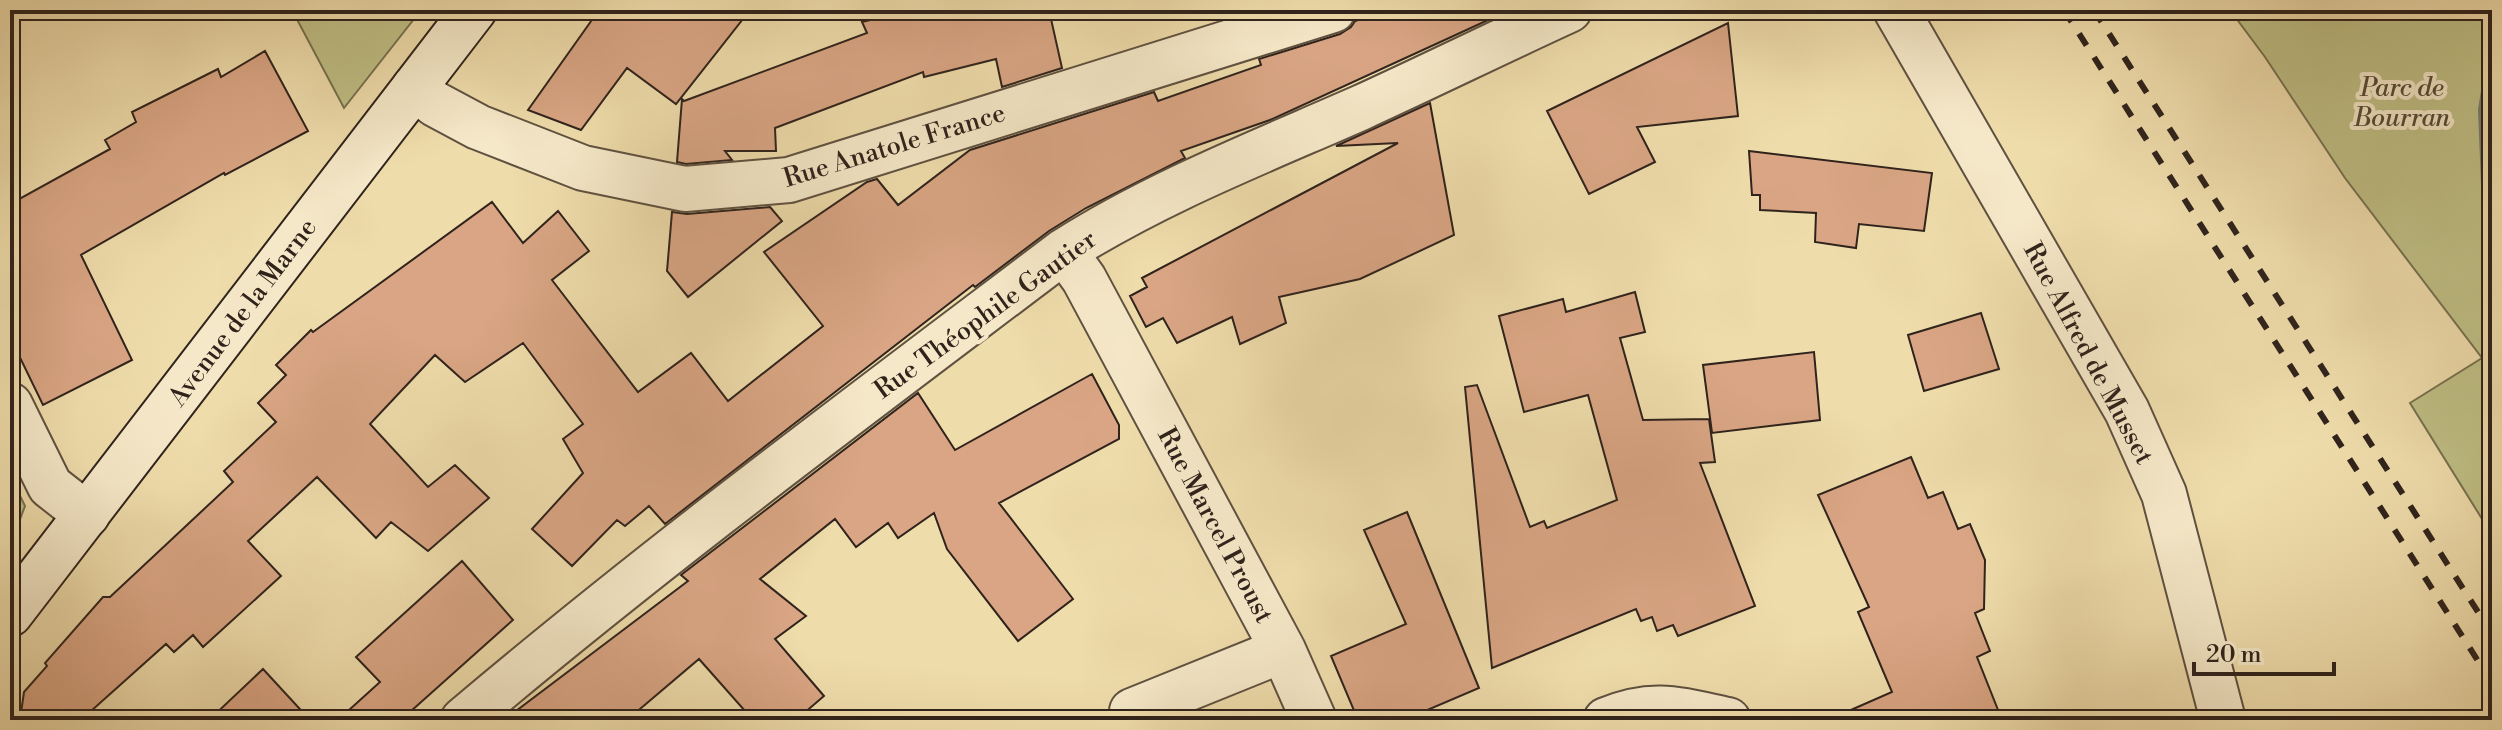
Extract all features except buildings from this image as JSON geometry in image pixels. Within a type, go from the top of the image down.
[{"type":"street","name":"Avenue de la Marne","points":[[10,614],[474,10]]},
{"type":"street","name":"Rue Anatole France","points":[[414,88],[435,104],[478,127],[583,168],[685,189],[789,180],[1333,10]]},
{"type":"street","name":"Rue Théophile Gautier","points":[[463,720],[535,659],[809,444],[1064,251],[1200,177],[1361,107],[1569,10]]},
{"type":"street","name":"Rue Alfred de Musset","points":[[1896,10],[2127,411],[2164,494],[2223,720]]},
{"type":"street","name":"Rue Marcel Proust","points":[[1064,251],[1084,279],[1283,650],[1132,711],[1136,720]]},
{"type":"street","points":[[10,405],[50,486],[87,515]]},
{"type":"street","points":[[1283,650],[1314,720]]},
{"type":"street","points":[[1606,720],[1633,709],[1671,708],[1728,720]]},
{"type":"green space","points":[[292,10],[402,10],[414,19],[344,108]]},
{"type":"green space","name":"Parc de Bourran","points":[[2230,10],[2492,10],[2492,535],[2410,403],[2482,358],[2345,178]]},
{"type":"green space","points":[[10,475],[25,506],[10,537]]},
{"type":"waterway","points":[[2492,66],[2485,110],[2492,283]]},
{"type":"railway","points":[[2064,10],[2492,683]]},
{"type":"railway","points":[[2094,10],[2492,634]]}]
